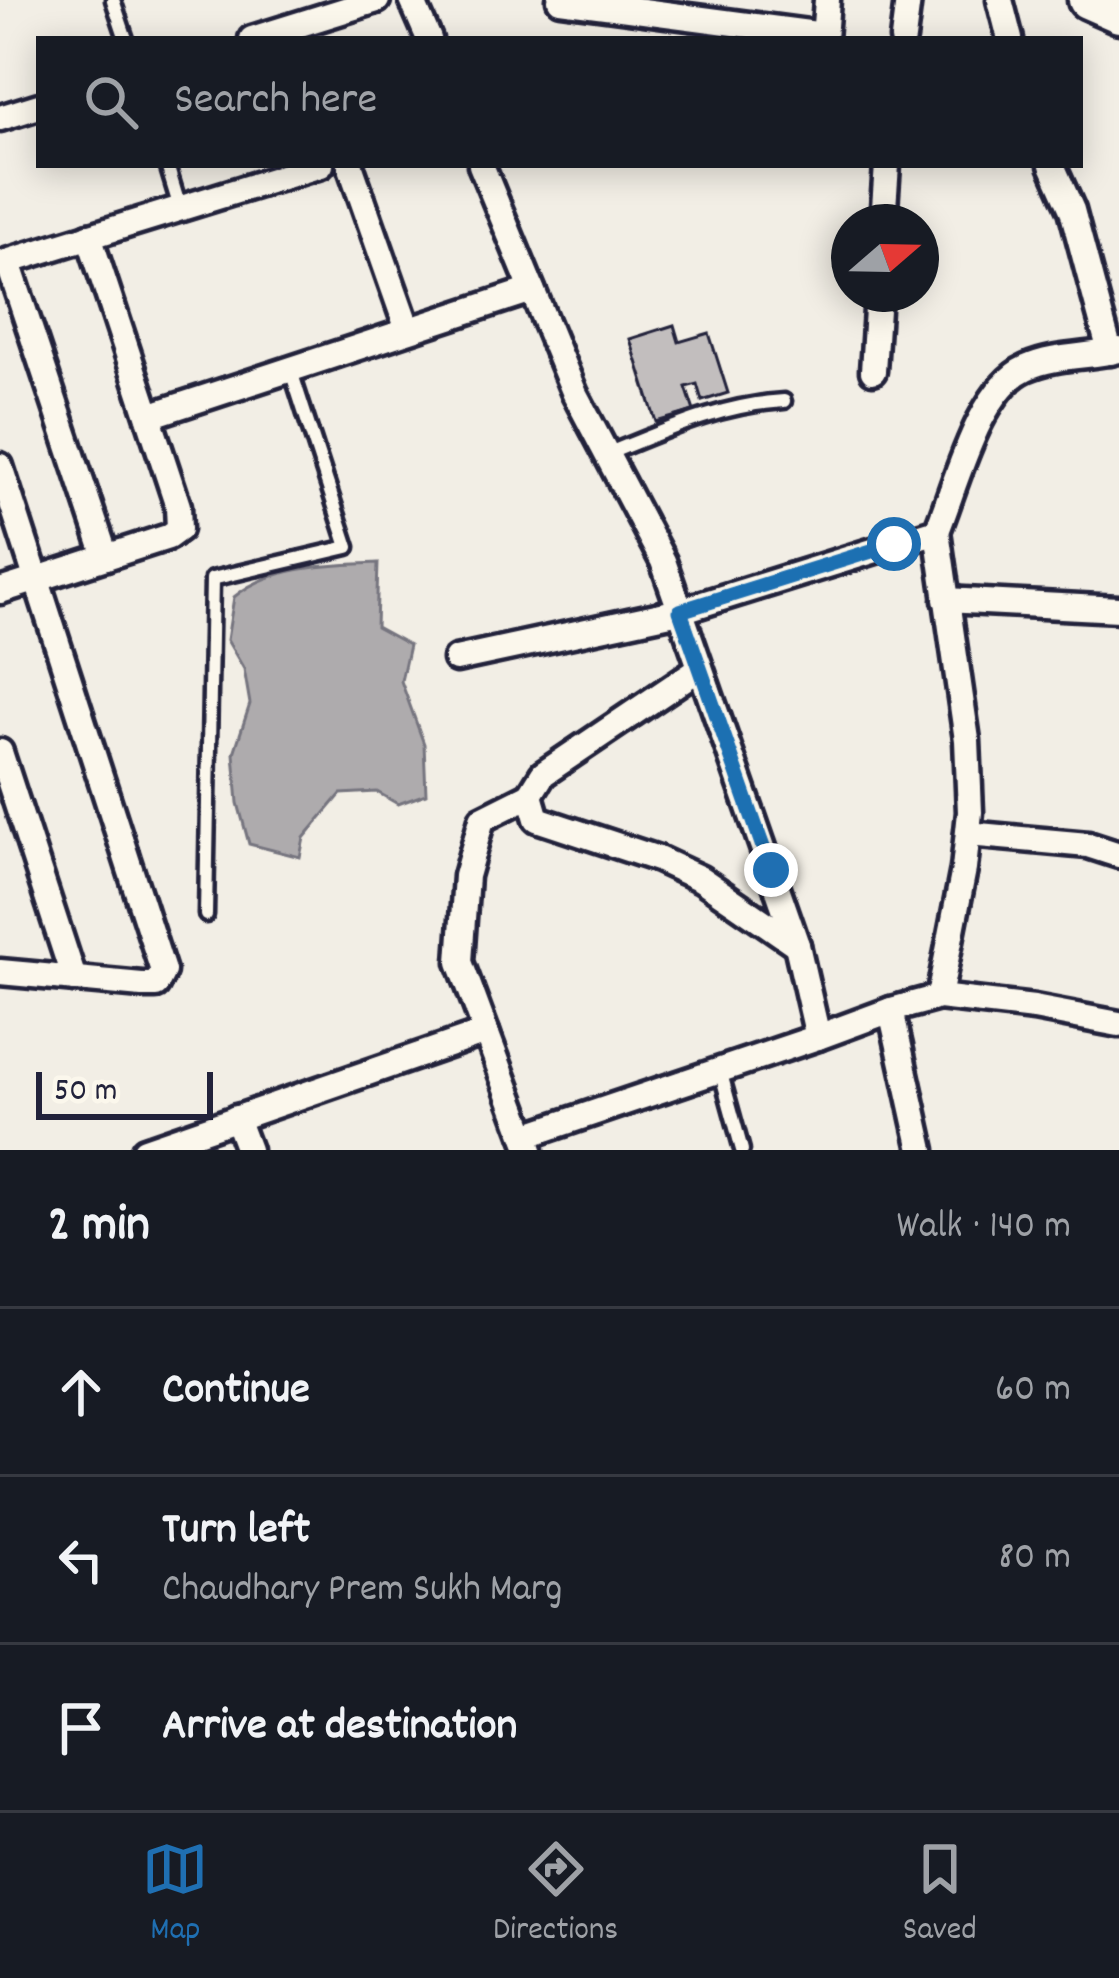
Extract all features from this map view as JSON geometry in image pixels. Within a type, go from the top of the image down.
[{"type":"main road","points":[[1087,0],[1119,14]]},
{"type":"street","points":[[300,32],[377,0]]},
{"type":"street","points":[[412,0],[428,36]]},
{"type":"street","points":[[560,0],[817,36]]},
{"type":"street","points":[[824,36],[827,0]]},
{"type":"street","points":[[903,36],[908,0]]},
{"type":"street","points":[[1000,0],[1009,36]]},
{"type":"street","points":[[0,118],[36,107]]},
{"type":"street","points":[[106,557],[4,263],[311,168]]},
{"type":"street","points":[[351,168],[408,330]]},
{"type":"street","points":[[482,168],[575,394],[663,561],[797,945],[818,1037]]},
{"type":"street","points":[[884,204],[887,168]]},
{"type":"street","points":[[940,997],[968,834],[967,740],[937,531],[987,405],[1003,383],[1022,369],[1044,362],[1114,351],[1072,210],[1053,168]]},
{"type":"street","points":[[0,591],[168,537],[179,529],[178,506],[89,236]]},
{"type":"street","points":[[149,416],[532,290]]},
{"type":"street","points":[[873,371],[877,312]]},
{"type":"street","points":[[0,466],[164,971],[156,985],[0,973]]},
{"type":"street","points":[[456,659],[680,611],[937,531]]},
{"type":"street","points":[[946,600],[1119,609]]},
{"type":"street","points":[[700,668],[543,774],[530,795],[482,819],[466,876],[460,962],[528,1143],[720,1070],[940,997],[1119,1024]]},
{"type":"street","points":[[0,752],[74,979]]},
{"type":"street","points":[[530,795],[537,819],[701,879],[797,945]]},
{"type":"street","points":[[968,834],[1088,845],[1119,855]]},
{"type":"street","points":[[891,1010],[922,1150]]},
{"type":"street","points":[[162,1147],[486,1032]]},
{"type":"street","points":[[236,1118],[248,1150]]},
{"type":"lane","points":[[113,0],[125,36]]},
{"type":"lane","points":[[167,168],[180,208]]},
{"type":"lane","points":[[206,915],[212,579],[348,547],[291,371]]},
{"type":"lane","points":[[607,454],[709,412],[742,403],[784,401]]},
{"type":"lane","points":[[720,1070],[742,1150]]},
{"type":"shaded area","points":[[378,563],[376,627],[409,645],[401,681],[424,744],[426,794],[398,804],[377,792],[341,794],[304,838],[300,857],[249,844],[238,803],[234,753],[250,704],[244,669],[227,640],[234,597],[284,573]]},
{"type":"building","points":[[674,325],[679,342],[709,333],[728,393],[702,401],[697,384],[686,387],[694,411],[656,422],[630,339]]},
{"type":"route","points":[[771,870],[680,611],[894,544]]}]
